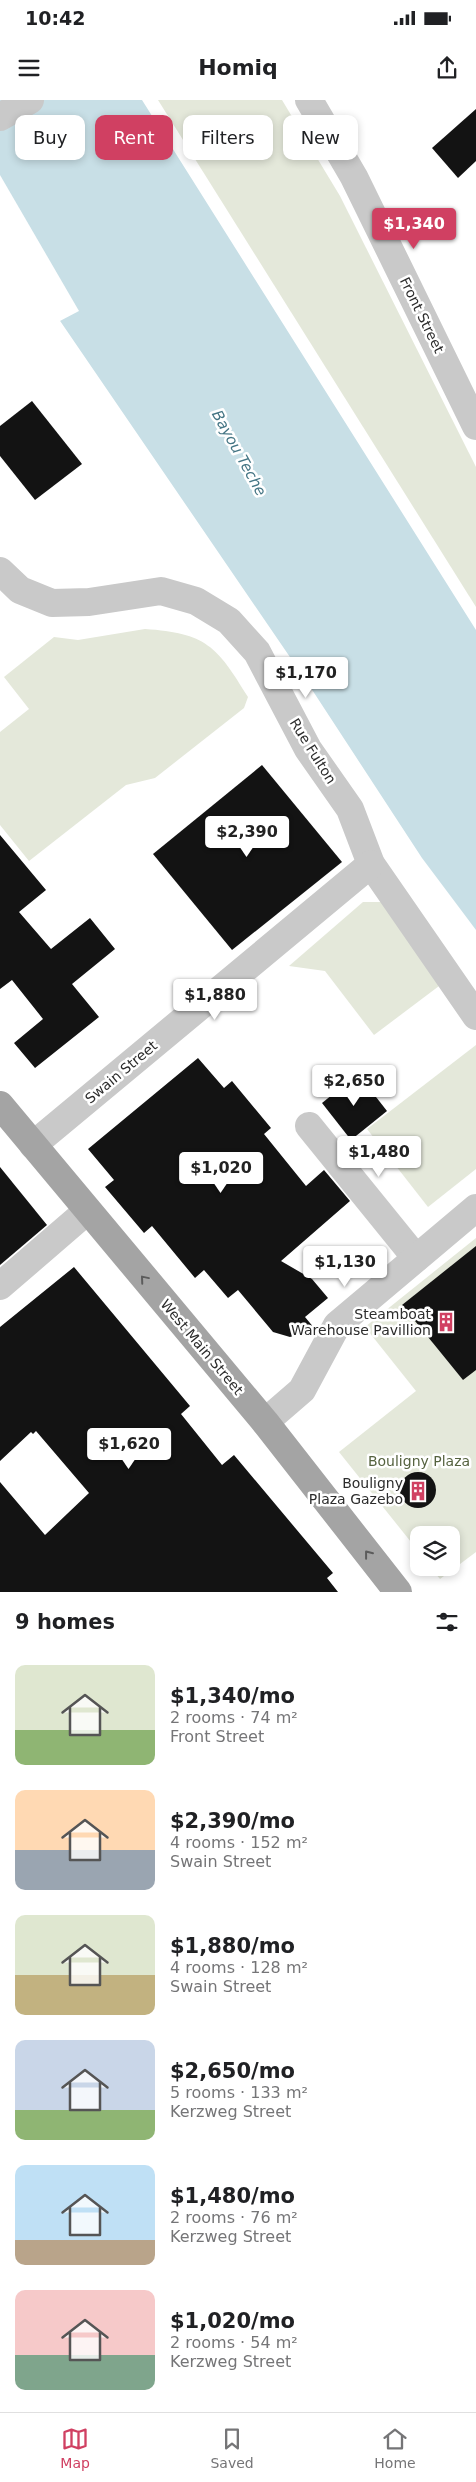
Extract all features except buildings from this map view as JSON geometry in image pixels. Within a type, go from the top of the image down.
[{"type":"main road","name":"West Main Street","points":[[0,1105],[265,1422],[398,1592]]},
{"type":"street","points":[[0,117],[30,100]]},
{"type":"street","name":"Front Street","points":[[309,100],[354,177],[476,426]]},
{"type":"street","name":"Rue Fulton","points":[[0,571],[20,590],[52,603],[89,602],[161,591],[196,601],[229,621],[257,652],[308,749],[350,809],[371,864],[476,1016]]},
{"type":"street","name":"Swain Street","points":[[33,1145],[371,864]]},
{"type":"street","points":[[310,1126],[416,1258]]},
{"type":"street","points":[[265,1422],[302,1390],[337,1325],[476,1208]]},
{"type":"street","points":[[0,1286],[87,1210]]},
{"type":"green space","points":[[158,100],[282,100],[291,115],[283,115],[283,160],[318,160],[340,196],[476,467],[476,607],[196,160],[273,160],[273,115],[183,115],[183,140],[173,124],[173,115],[167,115]]},
{"type":"green space","points":[[145,629],[182,634],[208,645],[227,665],[248,697],[244,708],[155,778],[126,785],[29,861],[0,825],[0,732],[29,709],[4,677],[54,637],[78,640]]},
{"type":"green space","points":[[363,902],[381,902],[443,983],[374,1035],[325,971],[289,966]]},
{"type":"green space","points":[[476,1045],[476,1169],[428,1207],[367,1129]]},
{"type":"green space","name":"Bouligny Plaza","points":[[476,1238],[476,1552],[460,1564],[460,1526],[410,1526],[410,1541],[339,1452],[416,1391],[365,1327]]},
{"type":"water","name":"Bayou Teche","points":[[0,100],[142,100],[151,115],[95,115],[95,160],[173,160],[173,149],[476,630],[476,930],[422,858],[307,682],[28,274],[0,214]]},
{"type":"pier","points":[[0,175],[79,311],[58,322],[20,264],[0,220]]},
{"type":"place","name":"Steamboat Warehouse Pavillion","points":[[446,1322]]},
{"type":"place","name":"Bouligny Plaza Gazebo","points":[[418,1491]]}]
